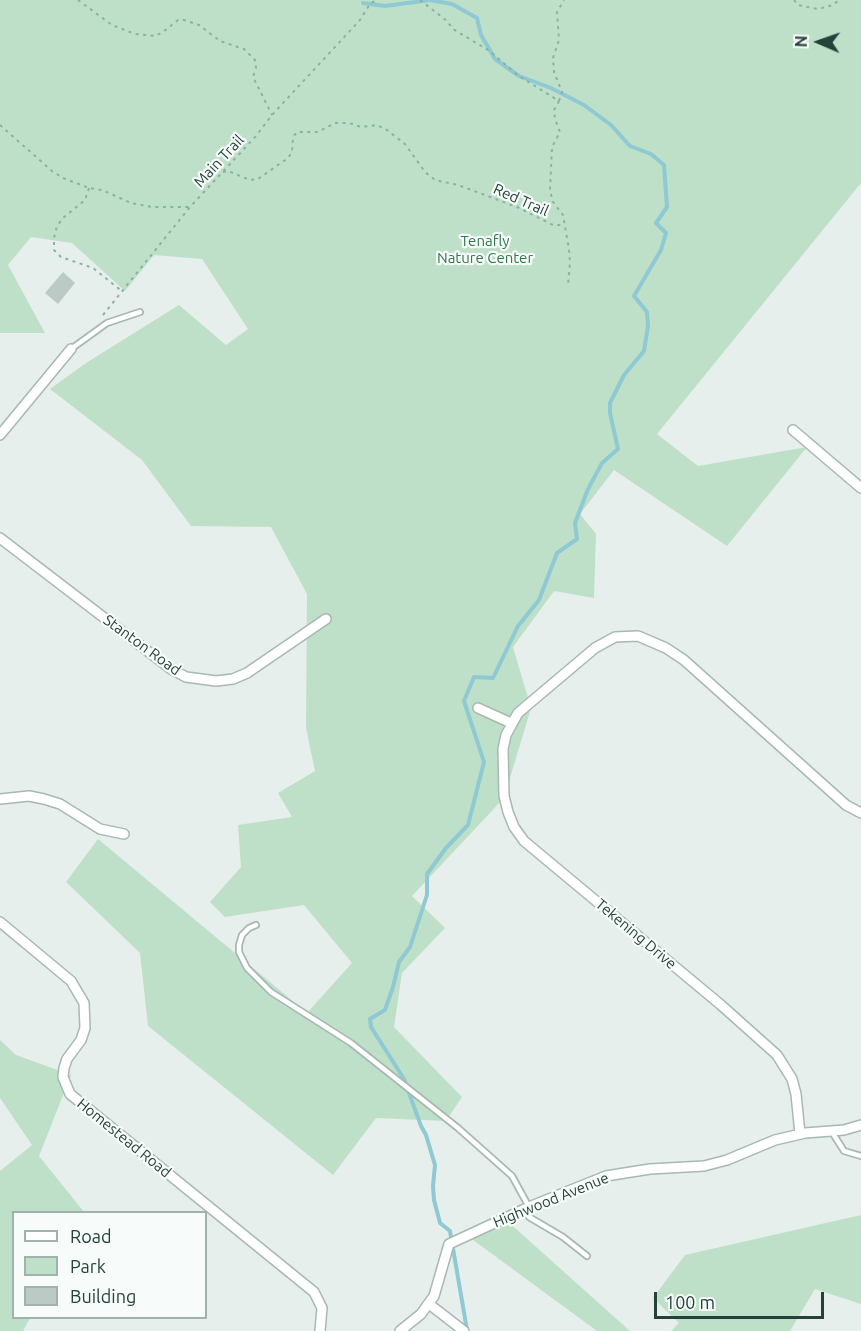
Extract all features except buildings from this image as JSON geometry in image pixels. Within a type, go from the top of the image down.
[{"type":"street","points":[[0,435],[71,349]]},
{"type":"street","points":[[793,430],[861,488]]},
{"type":"street","name":"Stanton Road","points":[[0,538],[171,669],[186,676],[216,681],[233,679],[247,673],[326,619]]},
{"type":"street","name":"Tekening Drive","points":[[800,1134],[792,1079],[777,1055],[721,1005],[524,841],[511,820],[504,796],[503,749],[511,723],[518,714],[605,641],[627,635],[638,636],[666,648],[684,660],[846,804],[861,813]]},
{"type":"street","points":[[478,708],[511,723]]},
{"type":"street","points":[[0,799],[29,796],[44,799],[60,804],[100,829],[124,834]]},
{"type":"street","name":"Homestead Road","points":[[0,922],[71,981],[84,1003],[85,1028],[81,1040],[64,1068],[63,1077],[70,1094],[314,1292],[322,1308],[320,1331]]},
{"type":"street","name":"Highwood Avenue","points":[[400,1331],[416,1320],[434,1296],[449,1244],[527,1208],[606,1176],[650,1168],[704,1166],[727,1160],[775,1140],[800,1134],[832,1132],[861,1125]]},
{"type":"street","points":[[429,1304],[464,1331]]},
{"type":"lane","points":[[71,349],[107,323],[140,312]]},
{"type":"lane","points":[[256,925],[242,935],[239,945],[239,952],[247,968],[272,992],[351,1043],[458,1128],[512,1176],[529,1217],[562,1237],[587,1256]]},
{"type":"lane","points":[[832,1132],[844,1151],[861,1156]]},
{"type":"path","points":[[78,0],[112,25],[135,34],[155,36],[178,20],[184,20],[199,25],[220,41],[244,50],[255,60],[256,68],[253,77],[272,115]]},
{"type":"path","name":"Main Trail","points":[[102,316],[190,207],[376,0]]},
{"type":"path","points":[[420,0],[453,28],[488,50],[519,76],[559,101]]},
{"type":"path","name":"Red Trail","points":[[222,172],[228,171],[250,180],[258,179],[288,158],[292,152],[293,137],[297,132],[318,132],[333,123],[349,123],[361,127],[377,125],[405,144],[425,172],[435,180],[458,185],[517,207],[553,225],[564,225],[563,215],[553,202],[550,190],[552,147],[560,132],[554,110],[562,92],[554,72],[553,58],[559,40],[557,12],[564,0]]},
{"type":"path","points":[[794,0],[798,5],[818,9],[833,5],[839,0]]},
{"type":"path","points":[[0,125],[56,175],[89,188],[102,190],[131,203],[152,207],[190,207]]},
{"type":"path","points":[[89,188],[85,200],[57,226],[54,250],[61,257],[93,268],[123,292]]},
{"type":"path","points":[[564,225],[570,262],[568,285]]},
{"type":"green space","name":"Tenafly Nature Center","points":[[0,0],[861,0],[861,183],[657,434],[698,466],[807,447],[727,546],[614,470],[580,514],[596,534],[594,598],[554,591],[513,647],[531,708],[504,798],[412,896],[445,928],[402,973],[394,1027],[462,1097],[446,1121],[376,1118],[333,1175],[148,1026],[140,953],[66,882],[98,839],[307,1013],[352,963],[304,905],[225,917],[210,902],[241,867],[238,825],[292,817],[278,793],[315,771],[306,728],[307,594],[271,527],[191,526],[142,460],[50,389],[86,363],[179,305],[226,345],[248,329],[202,259],[154,255],[125,291],[72,243],[31,237],[8,265],[45,333],[0,333]]},
{"type":"green space","points":[[0,1040],[16,1055],[71,1075],[39,1156],[83,1211],[12,1211],[12,1319],[29,1319],[23,1331],[0,1331],[0,1171],[32,1145],[0,1098]]},
{"type":"green space","points":[[861,1215],[861,1304],[815,1289],[790,1331],[671,1331],[679,1323],[653,1298],[685,1255]]},
{"type":"green space","points":[[506,1220],[630,1331],[597,1331],[469,1237]]},
{"type":"waterway","points":[[363,3],[385,6],[430,0],[452,4],[477,18],[481,35],[495,59],[519,76],[551,88],[584,105],[611,125],[630,146],[651,154],[664,165],[667,207],[656,223],[666,233],[661,250],[634,296],[647,312],[648,326],[644,351],[624,375],[610,403],[618,449],[602,463],[588,489],[575,523],[577,539],[557,553],[539,600],[518,626],[493,678],[474,677],[464,701],[484,762],[468,825],[446,848],[427,874],[427,895],[410,947],[399,962],[385,1010],[370,1019],[371,1027],[404,1079],[426,1135],[435,1165],[434,1200],[440,1223],[450,1231],[467,1330]]}]
